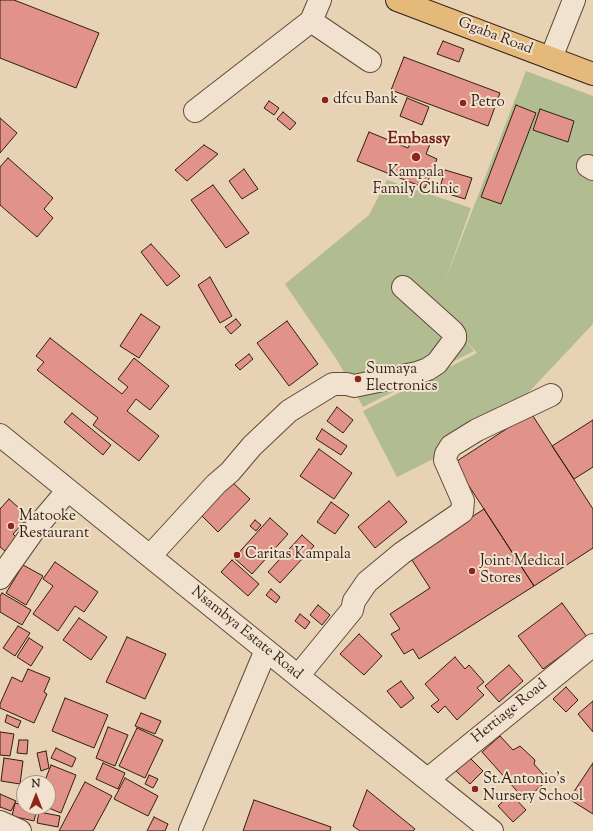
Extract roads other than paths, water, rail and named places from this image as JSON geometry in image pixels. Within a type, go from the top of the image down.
[{"type":"main road","name":"Ggaba Road","points":[[397,0],[593,74]]},
{"type":"street","points":[[195,111],[312,21],[320,0]]},
{"type":"street","points":[[551,58],[574,0]]},
{"type":"street","points":[[312,21],[370,61]]},
{"type":"street","points":[[150,556],[216,484],[230,472],[252,446],[289,411],[333,384],[347,384],[354,386],[410,375],[428,369],[437,364],[455,339],[455,335],[403,287]]},
{"type":"street","points":[[298,676],[352,610],[354,601],[367,582],[402,553],[462,512],[463,501],[445,460],[446,454],[451,446],[476,430],[551,395]]},
{"type":"street","name":"Nsambya Estate Road","points":[[0,435],[492,831]]},
{"type":"street","points":[[0,578],[34,530],[68,490]]},
{"type":"street","name":"Hertiage Road","points":[[428,779],[593,645]]},
{"type":"street","points":[[190,831],[266,650]]},
{"type":"street","points":[[0,822],[20,831]]},
{"type":"place","name":"dfcu Bank","points":[[325,100]]},
{"type":"place","name":"Petro","points":[[463,103]]},
{"type":"place","name":"Kampala Family Clinic","points":[[416,157]]},
{"type":"place","name":"Sumaya Electronics","points":[[358,379]]},
{"type":"place","name":"Matooke Restaurant","points":[[11,526]]},
{"type":"place","name":"Caritas Kampala","points":[[237,555]]},
{"type":"place","name":"Joint Medical Stores","points":[[472,571]]},
{"type":"place","name":"St.Antonio's Nursery School","points":[[475,789]]},
{"type":"district","name":"Embassy","points":[[419,140]]}]
